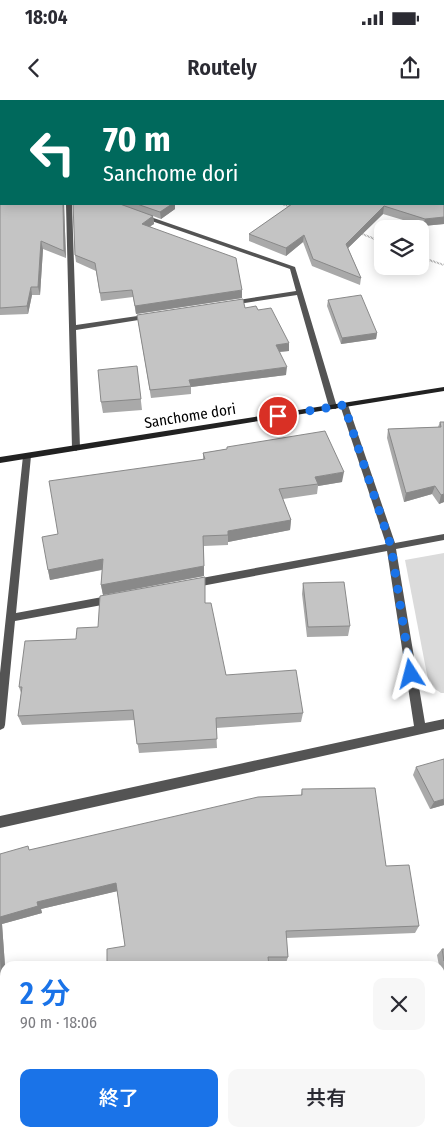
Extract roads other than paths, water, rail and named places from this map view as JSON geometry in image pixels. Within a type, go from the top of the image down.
[{"type":"street","points":[[69,205],[76,448]]},
{"type":"street","points":[[134,214],[293,268],[333,407]]},
{"type":"street","points":[[224,305],[300,293]]},
{"type":"street","points":[[72,328],[158,315]]},
{"type":"street","name":"Sanchome dori","points":[[0,460],[444,390]]},
{"type":"street","points":[[344,405],[391,546],[420,730]]},
{"type":"street","points":[[0,725],[27,456]]},
{"type":"street","points":[[176,587],[444,537]]},
{"type":"street","points":[[11,618],[128,596]]},
{"type":"street","points":[[0,822],[444,724]]}]
